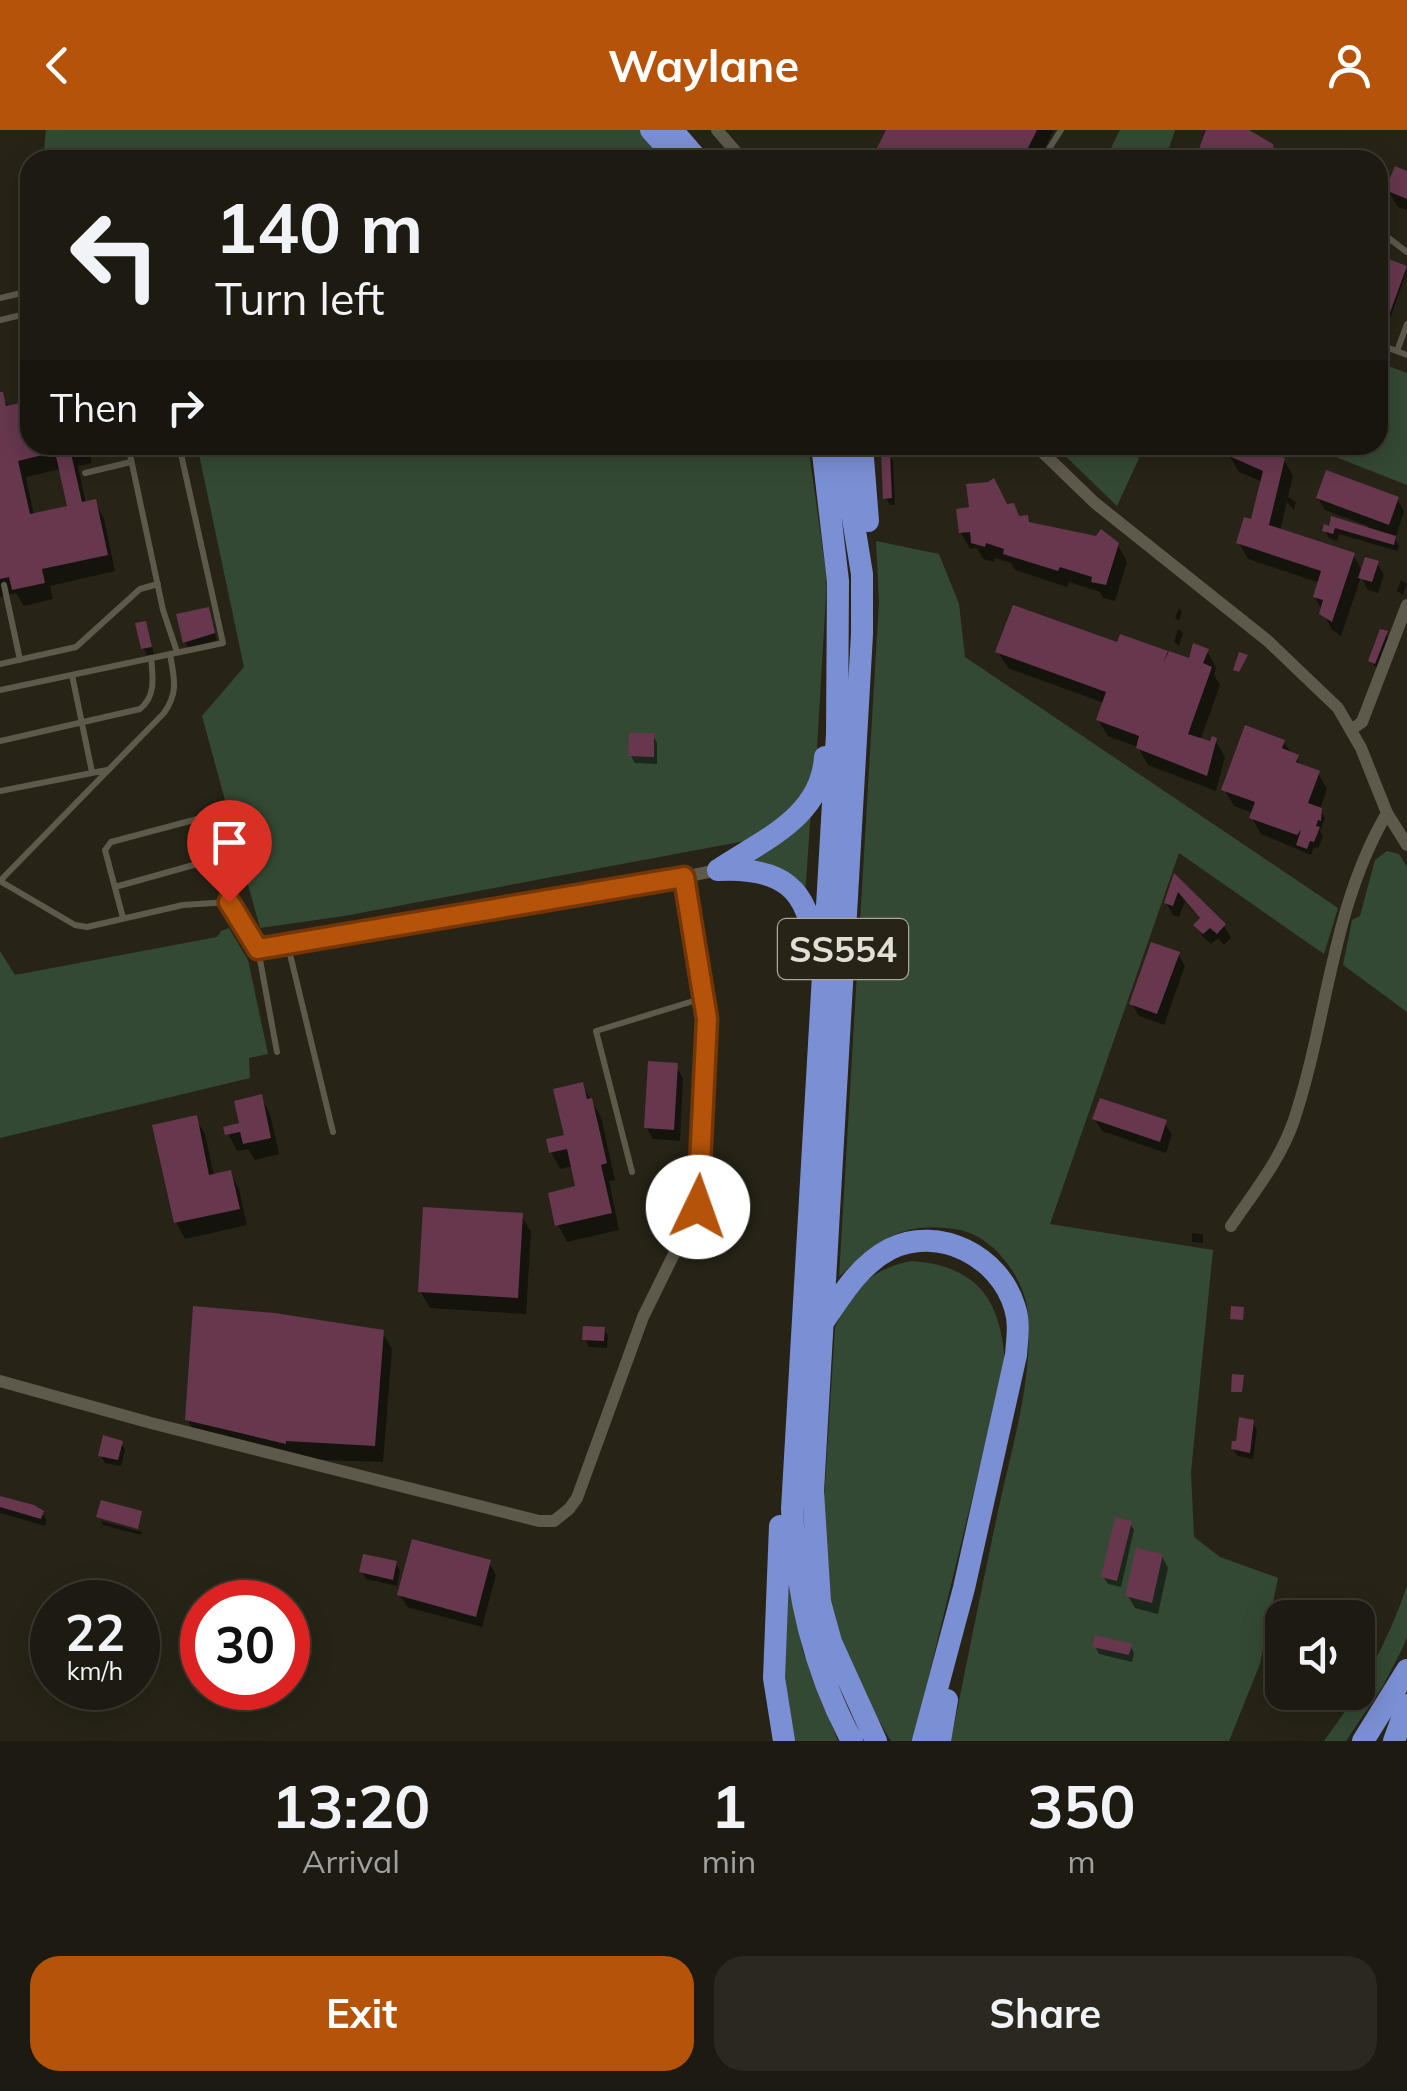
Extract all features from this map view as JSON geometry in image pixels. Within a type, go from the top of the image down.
[{"type":"highway","points":[[652,130],[669,150]]},
{"type":"highway","points":[[672,130],[689,150]]},
{"type":"highway","name":"SS554","points":[[823,455],[838,581],[837,734],[792,1509],[798,1588],[810,1642],[852,1741]]},
{"type":"highway","name":"SS554","points":[[843,455],[862,574],[862,634],[813,1491],[820,1602],[831,1642],[876,1741]]},
{"type":"highway","points":[[862,574],[868,528],[863,455]]},
{"type":"highway","points":[[718,870],[768,841],[794,820],[824,769],[826,741],[837,734]]},
{"type":"highway","points":[[718,870],[768,876],[792,888],[807,908],[814,956],[824,966]]},
{"type":"highway","points":[[822,1324],[872,1260],[911,1242],[949,1244],[968,1250],[1000,1278],[1011,1296],[1018,1326],[1016,1354],[964,1588],[923,1741]]},
{"type":"highway","points":[[784,1741],[774,1678],[776,1606],[782,1486],[794,1434]]},
{"type":"highway","points":[[940,1741],[964,1588]]},
{"type":"highway","points":[[1362,1741],[1407,1670]]},
{"type":"highway","points":[[1394,1741],[1407,1705]]},
{"type":"street","points":[[717,130],[735,150]]},
{"type":"street","points":[[1045,455],[1095,504],[1268,641],[1338,708],[1387,813],[1407,845]]},
{"type":"street","points":[[1350,730],[1362,722],[1407,605]]},
{"type":"street","points":[[1231,1226],[1275,1162],[1293,1123],[1336,944],[1365,849],[1387,813]]},
{"type":"street","points":[[258,949],[718,870]]},
{"type":"street","points":[[0,1380],[539,1521],[554,1521],[570,1510],[643,1317],[698,1207],[707,1019],[684,877]]},
{"type":"lane","points":[[1397,351],[1407,324]]},
{"type":"lane","points":[[1388,348],[1407,355]]},
{"type":"lane","points":[[130,455],[173,653],[173,700],[0,880],[74,925],[87,927],[182,904],[229,902],[258,949],[277,1052]]},
{"type":"lane","points":[[0,690],[223,643],[181,455]]},
{"type":"lane","points":[[85,472],[131,462]]},
{"type":"lane","points":[[0,664],[76,647],[140,589],[158,584]]},
{"type":"lane","points":[[4,585],[20,660]]},
{"type":"lane","points":[[0,741],[140,708],[148,703],[154,682],[151,658]]},
{"type":"lane","points":[[72,674],[92,772]]},
{"type":"lane","points":[[0,791],[109,769]]},
{"type":"lane","points":[[115,887],[215,859],[206,817],[111,842],[105,850],[123,918]]},
{"type":"lane","points":[[288,946],[333,1132]]},
{"type":"lane","points":[[632,1172],[596,1031],[704,998]]},
{"type":"green space","points":[[46,130],[640,130],[659,150],[44,150]]},
{"type":"green space","points":[[1120,130],[1175,130],[1168,150],[1110,150]]},
{"type":"green space","points":[[1388,366],[1407,373],[1407,485],[1330,455],[1388,455]]},
{"type":"green space","points":[[199,455],[809,455],[827,579],[816,765],[798,801],[778,821],[745,841],[344,916],[260,928],[202,716],[244,667]]},
{"type":"green space","points":[[1064,455],[1140,455],[1117,506]]},
{"type":"green space","points":[[876,541],[939,554],[959,604],[965,657],[1338,908],[1324,954],[1179,853],[1050,1224],[1213,1250],[1191,1472],[1194,1537],[1220,1557],[1278,1578],[1273,1600],[1265,1600],[1265,1640],[1260,1664],[1229,1741],[951,1741],[1021,1408],[1028,1361],[1028,1313],[1021,1287],[1006,1262],[985,1241],[960,1230],[907,1230],[880,1243],[839,1277],[879,601]]},
{"type":"green space","points":[[811,810],[805,895],[739,859]]},
{"type":"green space","points":[[1387,851],[1399,854],[1407,867],[1407,1012],[1343,965],[1352,920],[1360,916],[1375,860]]},
{"type":"green space","points":[[229,928],[248,960],[268,1054],[249,1058],[250,1078],[0,1138],[0,951],[15,975],[217,937]]},
{"type":"green space","points":[[912,1261],[954,1270],[982,1290],[998,1321],[1005,1363],[913,1741],[891,1741],[862,1693],[831,1616],[823,1515],[835,1328],[848,1302],[864,1283],[885,1269]]},
{"type":"green space","points":[[786,1572],[803,1652],[838,1741],[793,1741],[784,1687]]},
{"type":"green space","points":[[1407,1586],[1407,1637],[1375,1698],[1375,1660]]},
{"type":"green space","points":[[1345,1710],[1367,1710],[1346,1741],[1324,1741]]},
{"type":"building","points":[[886,130],[1037,130],[1027,150],[876,150]]},
{"type":"building","points":[[1206,130],[1249,130],[1273,144],[1274,150],[1199,150]]},
{"type":"building","points":[[1395,166],[1407,171],[1407,199],[1388,191]]},
{"type":"building","points":[[1388,259],[1407,266],[1388,318]]},
{"type":"building","points":[[0,392],[6,406],[20,403],[20,455],[43,455],[18,461],[30,514],[67,506],[56,455],[71,455],[82,502],[96,499],[108,555],[42,569],[45,583],[12,590],[9,577],[0,579]]},
{"type":"building","points":[[881,455],[890,455],[892,498],[883,499]]},
{"type":"building","points":[[1227,455],[1285,458],[1269,525],[1355,553],[1332,622],[1319,614],[1323,600],[1313,597],[1321,571],[1236,543],[1244,517],[1251,519],[1263,471]]},
{"type":"building","points":[[1326,470],[1399,497],[1389,525],[1316,498]]},
{"type":"building","points":[[994,478],[1007,504],[1014,503],[1019,516],[1028,515],[1029,522],[1096,536],[1101,529],[1119,543],[1106,585],[1060,567],[1058,571],[1003,554],[1004,549],[986,543],[985,547],[971,543],[970,532],[959,533],[956,509],[969,507],[966,484]]},
{"type":"building","points":[[1331,516],[1396,536],[1394,545],[1335,528],[1333,534],[1322,531],[1324,524],[1329,526]]},
{"type":"building","points":[[1365,557],[1379,561],[1372,582],[1358,578]]},
{"type":"building","points":[[1013,605],[1117,642],[1120,634],[1168,651],[1163,664],[1169,651],[1189,658],[1193,643],[1209,649],[1203,663],[1212,667],[1188,734],[1210,741],[1212,736],[1217,738],[1207,776],[1136,748],[1139,736],[1096,720],[1106,692],[995,652]]},
{"type":"building","points":[[209,607],[215,633],[183,643],[176,614]]},
{"type":"building","points":[[146,621],[152,647],[141,649],[135,623]]},
{"type":"building","points":[[1380,629],[1388,631],[1375,664],[1368,661]]},
{"type":"building","points":[[1239,652],[1248,655],[1239,672],[1233,670]]},
{"type":"building","points":[[1245,725],[1285,740],[1282,748],[1299,755],[1296,762],[1320,771],[1308,803],[1322,808],[1321,821],[1316,826],[1320,827],[1307,849],[1296,845],[1301,830],[1297,835],[1249,818],[1255,802],[1221,790]]},
{"type":"building","points":[[629,733],[654,733],[654,757],[628,756]]},
{"type":"building","points":[[1174,873],[1226,924],[1217,934],[1210,928],[1203,934],[1193,925],[1200,918],[1178,892],[1173,906],[1164,903]]},
{"type":"building","points":[[1151,942],[1180,952],[1157,1014],[1129,1004]]},
{"type":"building","points":[[648,1061],[678,1063],[674,1130],[644,1128]]},
{"type":"building","points":[[583,1082],[587,1099],[592,1098],[607,1163],[601,1165],[612,1213],[555,1226],[548,1193],[575,1186],[567,1149],[549,1153],[546,1139],[564,1135],[553,1089]]},
{"type":"building","points":[[262,1094],[271,1138],[243,1144],[240,1132],[225,1135],[223,1127],[239,1123],[234,1101]]},
{"type":"building","points":[[1100,1098],[1167,1120],[1160,1142],[1092,1119]]},
{"type":"building","points":[[197,1115],[209,1175],[231,1170],[240,1209],[174,1223],[152,1125]]},
{"type":"building","points":[[423,1207],[523,1213],[518,1298],[418,1292]]},
{"type":"building","points":[[193,1306],[275,1313],[384,1330],[375,1446],[286,1444],[185,1420]]},
{"type":"building","points":[[1231,1306],[1244,1307],[1243,1320],[1230,1319]]},
{"type":"building","points":[[583,1326],[605,1327],[604,1341],[582,1340]]},
{"type":"building","points":[[1232,1374],[1244,1375],[1242,1392],[1231,1392]]},
{"type":"building","points":[[1239,1417],[1254,1420],[1250,1453],[1231,1449]]},
{"type":"building","points":[[103,1435],[123,1441],[118,1460],[98,1456]]},
{"type":"building","points":[[0,1496],[34,1505],[44,1511],[41,1519],[0,1507]]},
{"type":"building","points":[[101,1500],[142,1511],[138,1529],[96,1517]]},
{"type":"building","points":[[1115,1517],[1132,1521],[1117,1581],[1101,1577]]},
{"type":"building","points":[[412,1539],[491,1560],[476,1617],[397,1595]]},
{"type":"building","points":[[1136,1548],[1163,1554],[1152,1603],[1125,1596]]},
{"type":"building","points":[[363,1554],[397,1561],[393,1580],[359,1572]]},
{"type":"building","points":[[1095,1635],[1132,1644],[1129,1655],[1092,1647]]},
{"type":"route","points":[[229,902],[258,949],[684,877],[707,1019],[698,1207]]}]
